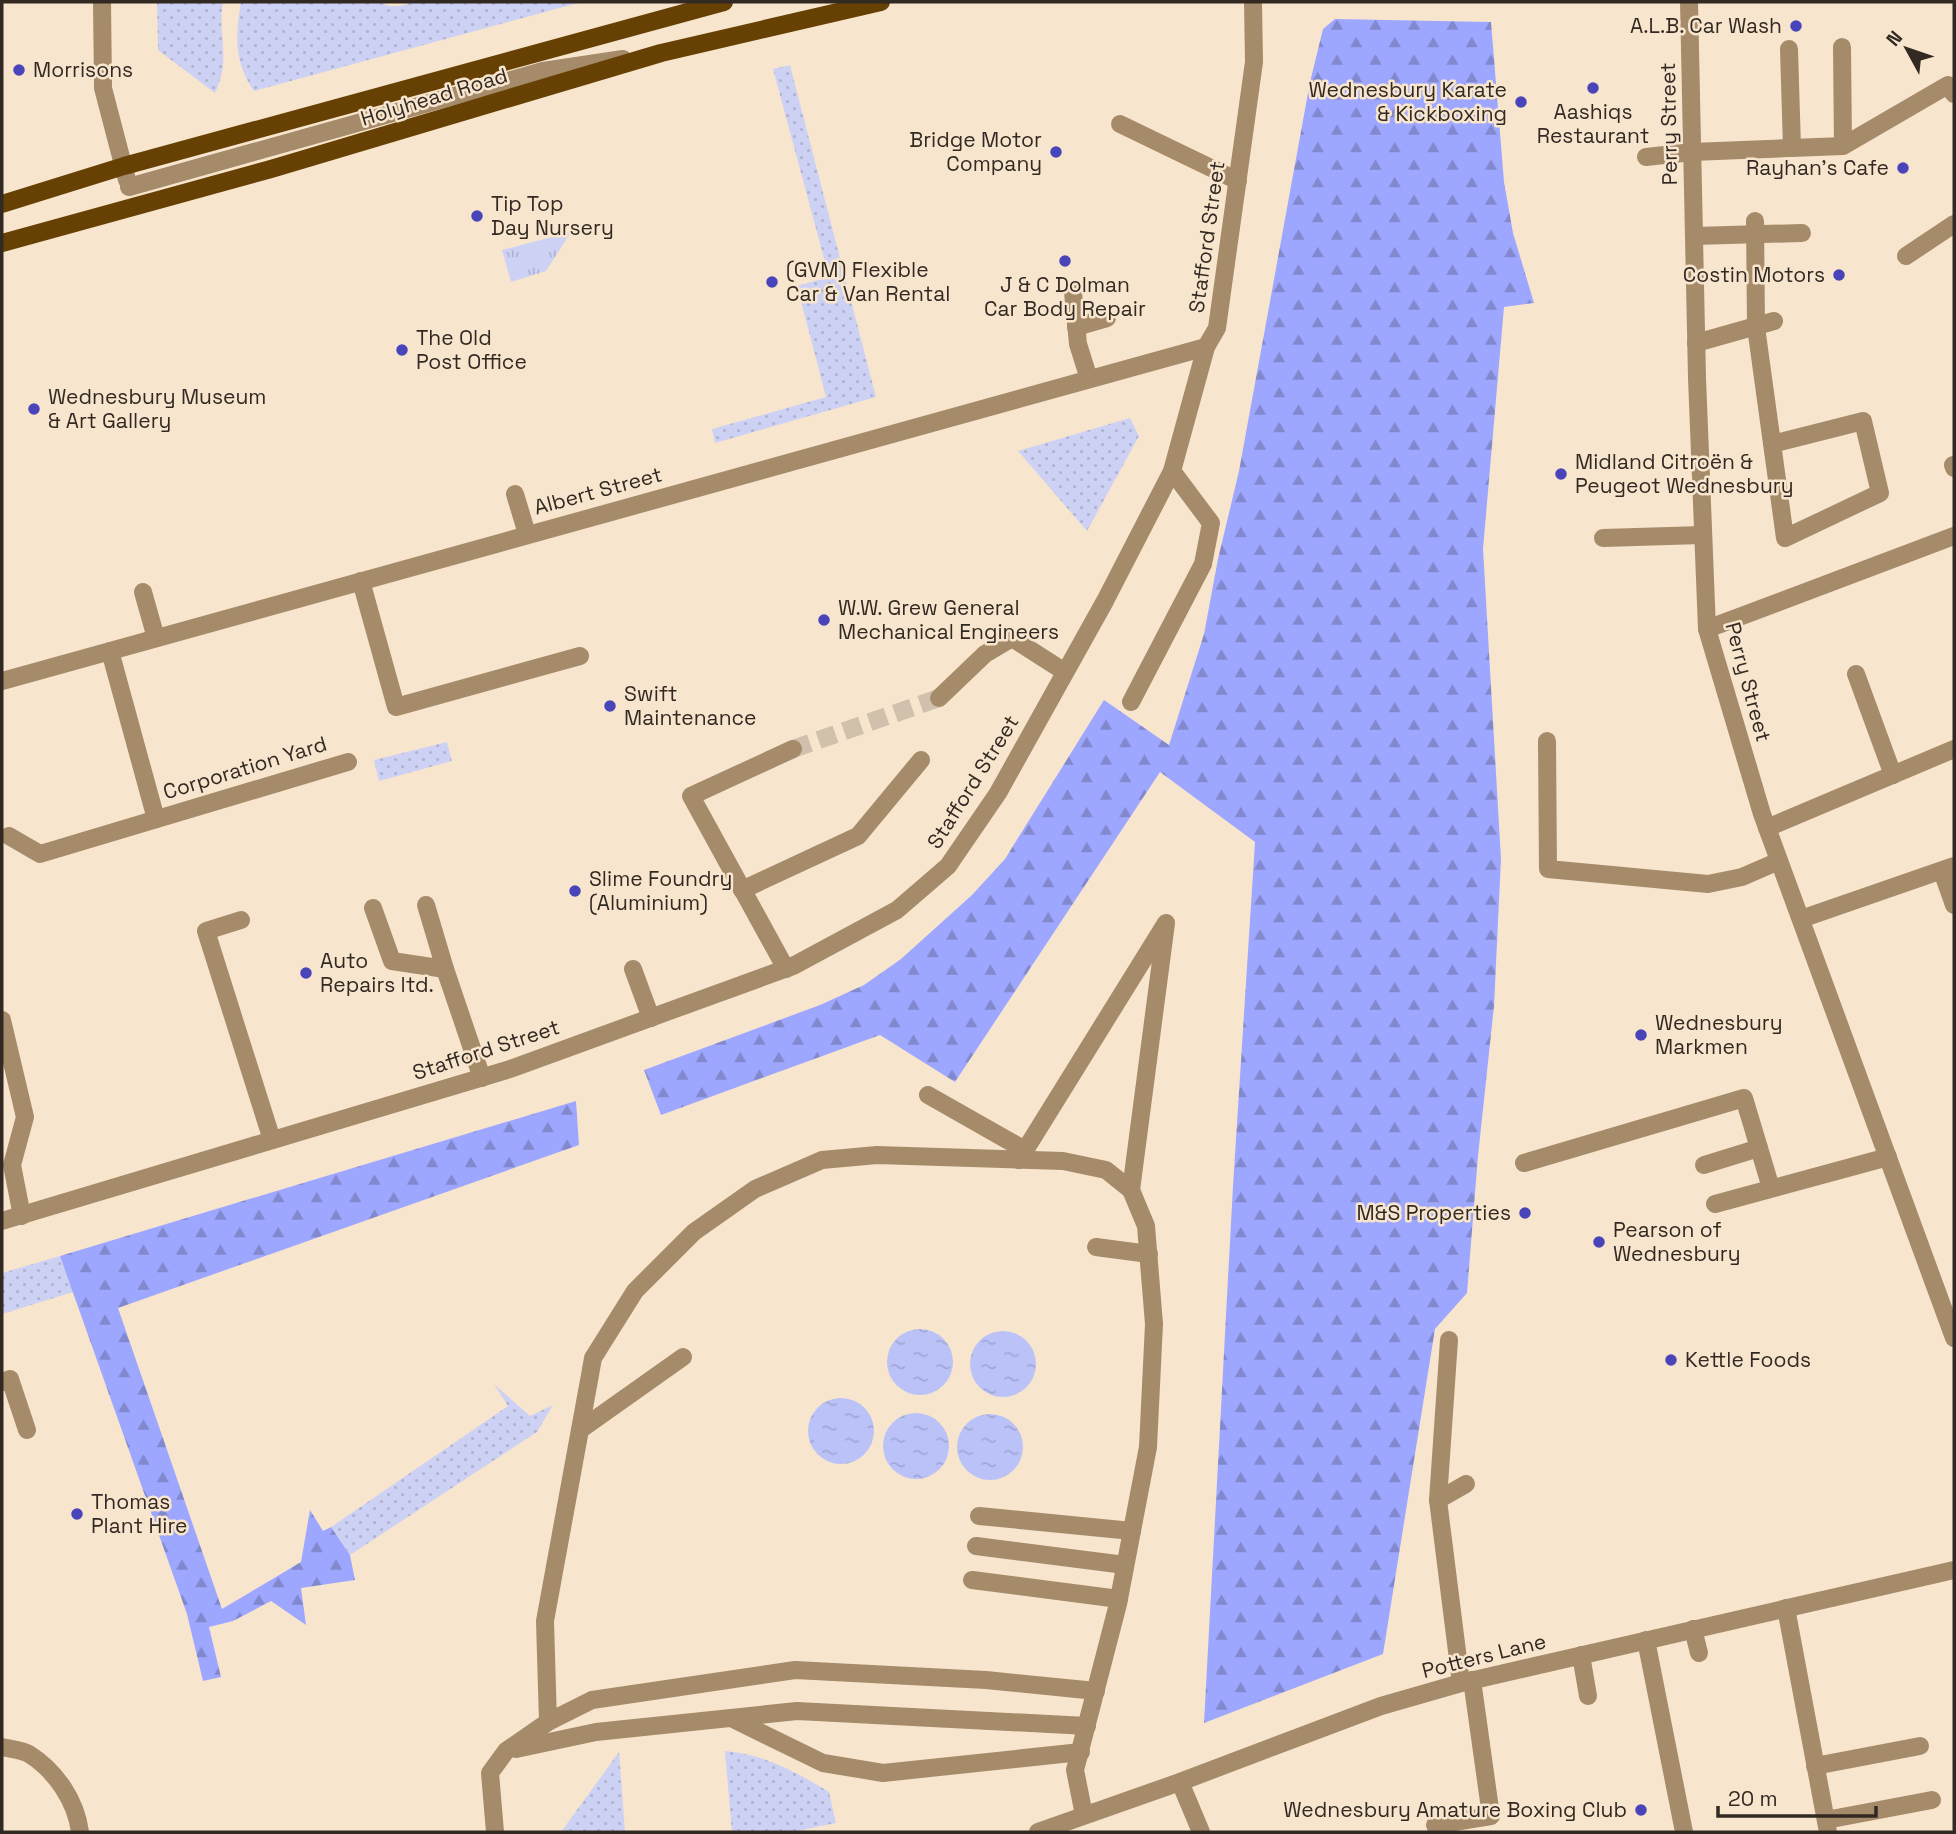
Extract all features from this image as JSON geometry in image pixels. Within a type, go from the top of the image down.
[{"type":"main road","name":"Holyhead Road","points":[[2,204],[124,166],[724,2]]},
{"type":"main road","name":"Holyhead Road","points":[[2,243],[271,169],[662,53],[881,2]]},
{"type":"street","points":[[102,2],[103,88],[134,207]]},
{"type":"street","name":"Stafford Street","points":[[2,1221],[482,1077],[786,969],[897,911],[948,866],[998,793],[1171,471],[1206,347],[1217,328],[1254,62],[1253,2]]},
{"type":"street","name":"Perry Street","points":[[1689,2],[1696,343],[1707,629],[1767,828],[1888,1157],[1951,1318],[1954,1338]]},
{"type":"street","points":[[1842,47],[1843,146]]},
{"type":"street","points":[[1789,50],[1791,148]]},
{"type":"street","points":[[129,187],[543,71],[662,53]]},
{"type":"street","points":[[1646,157],[1692,152],[1843,146],[1951,90]]},
{"type":"street","points":[[1120,124],[1238,181]]},
{"type":"street","points":[[1906,256],[1954,224]]},
{"type":"street","points":[[1755,228],[1756,327],[1772,444],[1785,538],[1880,493],[1863,421],[1772,444]]},
{"type":"street","points":[[1694,236],[1755,228],[1802,233]]},
{"type":"street","points":[[1073,292],[1078,344],[1089,379]]},
{"type":"street","points":[[1076,327],[1107,318]]},
{"type":"street","points":[[1696,343],[1774,321]]},
{"type":"street","name":"Albert Street","points":[[2,681],[1206,347]]},
{"type":"street","points":[[1131,702],[1203,564],[1211,523],[1171,471]]},
{"type":"street","points":[[515,494],[527,534]]},
{"type":"street","points":[[1603,538],[1702,535]]},
{"type":"street","points":[[1707,629],[1954,536]]},
{"type":"street","points":[[361,581],[396,707],[580,656]]},
{"type":"street","points":[[144,592],[156,638]]},
{"type":"street","points":[[939,698],[985,654],[1013,639],[1065,672]]},
{"type":"street","name":"Corporation Yard","points":[[110,651],[156,819]]},
{"type":"street","points":[[1856,674],[1893,775]]},
{"type":"street","points":[[1547,741],[1548,869],[1708,884],[1742,877],[1779,861]]},
{"type":"street","points":[[786,969],[691,796],[793,749]]},
{"type":"street","points":[[1767,828],[1954,749]]},
{"type":"street","points":[[742,890],[858,836],[921,760]]},
{"type":"street","name":"Corporation Yard","points":[[9,836],[40,854],[348,762]]},
{"type":"street","points":[[1801,919],[1948,868],[1954,905]]},
{"type":"street","points":[[426,905],[482,1077]]},
{"type":"street","points":[[373,908],[392,961],[445,969]]},
{"type":"street","points":[[241,920],[205,931],[272,1140]]},
{"type":"street","points":[[1022,1155],[1166,923],[1131,1190]]},
{"type":"street","points":[[633,969],[651,1018]]},
{"type":"street","points":[[2,1020],[25,1117],[12,1165],[22,1216]]},
{"type":"street","points":[[928,1095],[1022,1155]]},
{"type":"street","points":[[1524,1163],[1744,1098],[1771,1188]]},
{"type":"street","points":[[1704,1165],[1759,1148]]},
{"type":"street","points":[[548,1722],[545,1621],[593,1358],[635,1291],[694,1232],[755,1189],[822,1160],[877,1155],[1022,1155],[1063,1161],[1106,1170],[1131,1190],[1146,1226],[1154,1324],[1148,1447],[1119,1598],[1075,1770],[1084,1815]]},
{"type":"street","points":[[1714,1204],[1888,1157]]},
{"type":"street","points":[[1096,1247],[1149,1254]]},
{"type":"street","points":[[1435,1825],[1491,1816],[1466,1681],[1438,1500],[1449,1340]]},
{"type":"street","points":[[580,1430],[683,1357]]},
{"type":"street","points":[[2,1382],[10,1379],[27,1430]]},
{"type":"street","points":[[1438,1500],[1466,1484]]},
{"type":"street","points":[[979,1516],[1132,1531]]},
{"type":"street","points":[[976,1546],[1125,1564]]},
{"type":"street","name":"Potters Lane","points":[[1038,1832],[1181,1782],[1381,1706],[1466,1681],[1786,1608],[1953,1575]]},
{"type":"street","points":[[972,1580],[1119,1598]]},
{"type":"street","points":[[1786,1608],[1827,1826],[1932,1800]]},
{"type":"street","points":[[1693,1629],[1699,1653]]},
{"type":"street","points":[[1646,1640],[1684,1832]]},
{"type":"street","points":[[1581,1655],[1588,1696]]},
{"type":"street","points":[[495,1832],[490,1773],[506,1751],[548,1722],[592,1700],[796,1670],[986,1680],[1096,1691]]},
{"type":"street","points":[[506,1751],[596,1732],[797,1711],[1087,1726]]},
{"type":"street","points":[[731,1718],[823,1763],[883,1773],[1081,1752]]},
{"type":"street","points":[[1815,1766],[1920,1746]]},
{"type":"street","points":[[2,1747],[27,1753],[61,1783],[79,1822],[80,1832]]},
{"type":"street","points":[[1181,1782],[1201,1832]]},
{"type":"green space","points":[[157,2],[223,2],[223,69],[215,93],[158,50]]},
{"type":"green space","points":[[241,2],[380,2],[396,6],[412,2],[582,2],[254,91],[243,70],[238,48]]},
{"type":"green space","points":[[1335,19],[1491,22],[1504,182],[1513,233],[1534,303],[1504,307],[1483,549],[1501,859],[1494,1006],[1467,1293],[1435,1329],[1383,1654],[1204,1723],[1255,842],[1160,772],[955,1082],[880,1035],[661,1115],[644,1070],[820,1005],[864,985],[901,959],[972,895],[1005,859],[1104,700],[1169,745],[1204,634],[1239,471],[1310,82],[1323,29]]},
{"type":"green space","points":[[790,65],[876,397],[715,443],[712,429],[826,397],[797,286],[829,277],[773,69]]},
{"type":"green space","points":[[571,232],[546,271],[511,282],[502,250]]},
{"type":"green space","points":[[1130,418],[1139,436],[1087,531],[1018,451]]},
{"type":"green space","points":[[447,742],[452,761],[379,781],[374,760]]},
{"type":"green space","points":[[576,1101],[579,1145],[118,1308],[222,1609],[301,1562],[310,1510],[323,1531],[331,1527],[350,1555],[355,1580],[301,1588],[306,1625],[271,1601],[233,1621],[209,1627],[221,1677],[203,1681],[187,1614],[60,1256]]},
{"type":"green space","points":[[60,1256],[73,1292],[2,1314],[2,1273]]},
{"type":"green space","points":[[494,1384],[530,1416],[553,1405],[537,1432],[350,1555],[331,1527],[508,1406]]},
{"type":"green space","points":[[725,1751],[766,1760],[829,1792],[836,1823],[792,1832],[732,1832]]},
{"type":"green space","points":[[619,1752],[625,1832],[561,1832]]},
{"type":"water","points":[[926,1329],[944,1338],[951,1349],[951,1375],[944,1386],[933,1393],[914,1395],[896,1386],[889,1375],[887,1356],[896,1338],[907,1331]]},
{"type":"water","points":[[997,1331],[1009,1331],[1021,1336],[1031,1346],[1036,1364],[1034,1377],[1021,1392],[1009,1397],[997,1397],[985,1392],[975,1382],[970,1370],[970,1358],[975,1346],[985,1336]]},
{"type":"water","points":[[847,1398],[865,1407],[872,1418],[872,1444],[865,1455],[854,1462],[835,1464],[817,1455],[810,1444],[808,1425],[817,1407],[828,1400]]},
{"type":"water","points":[[922,1413],[940,1422],[947,1433],[947,1459],[940,1470],[929,1477],[910,1479],[892,1470],[885,1459],[883,1440],[892,1422],[903,1415]]},
{"type":"water","points":[[983,1414],[997,1414],[1009,1419],[1018,1428],[1023,1447],[1021,1460],[1014,1471],[997,1480],[983,1480],[971,1475],[962,1466],[957,1454],[957,1440],[962,1428],[971,1419]]},
{"type":"tunnel","points":[[793,749],[939,698]]},
{"type":"place","name":"A.L.B. Car Wash","points":[[1796,26]]},
{"type":"place","name":"Morrisons","points":[[19,70]]},
{"type":"place","name":"Aashiqs Restaurant","points":[[1593,88]]},
{"type":"place","name":"Wednesbury Karate & Kickboxing","points":[[1521,102]]},
{"type":"place","name":"Bridge Motor Company","points":[[1056,152]]},
{"type":"place","name":"Rayhan's Cafe","points":[[1903,168]]},
{"type":"place","name":"Tip Top Day Nursery","points":[[477,216]]},
{"type":"place","name":"J & C Dolman Car Body Repair","points":[[1065,261]]},
{"type":"place","name":"Costin Motors","points":[[1839,275]]},
{"type":"place","name":"(GVM) Flexible Car & Van Rental","points":[[772,282]]},
{"type":"place","name":"The Old Post Office","points":[[402,350]]},
{"type":"place","name":"Wednesbury Museum & Art Gallery","points":[[34,409]]},
{"type":"place","name":"Midland Citroën & Peugeot Wednesbury","points":[[1561,474]]},
{"type":"place","name":"W.W. Grew General Mechanical Engineers","points":[[824,620]]},
{"type":"place","name":"Swift Maintenance","points":[[610,706]]},
{"type":"place","name":"Slime Foundry (Aluminium)","points":[[575,891]]},
{"type":"place","name":"Auto Repairs ltd.","points":[[306,973]]},
{"type":"place","name":"Wednesbury Markmen","points":[[1641,1035]]},
{"type":"place","name":"M&S Properties","points":[[1525,1213]]},
{"type":"place","name":"Pearson of Wednesbury","points":[[1599,1242]]},
{"type":"place","name":"Kettle Foods","points":[[1671,1360]]},
{"type":"place","name":"Thomas Plant Hire","points":[[77,1514]]},
{"type":"place","name":"Wednesbury Amature Boxing Club","points":[[1641,1810]]}]
